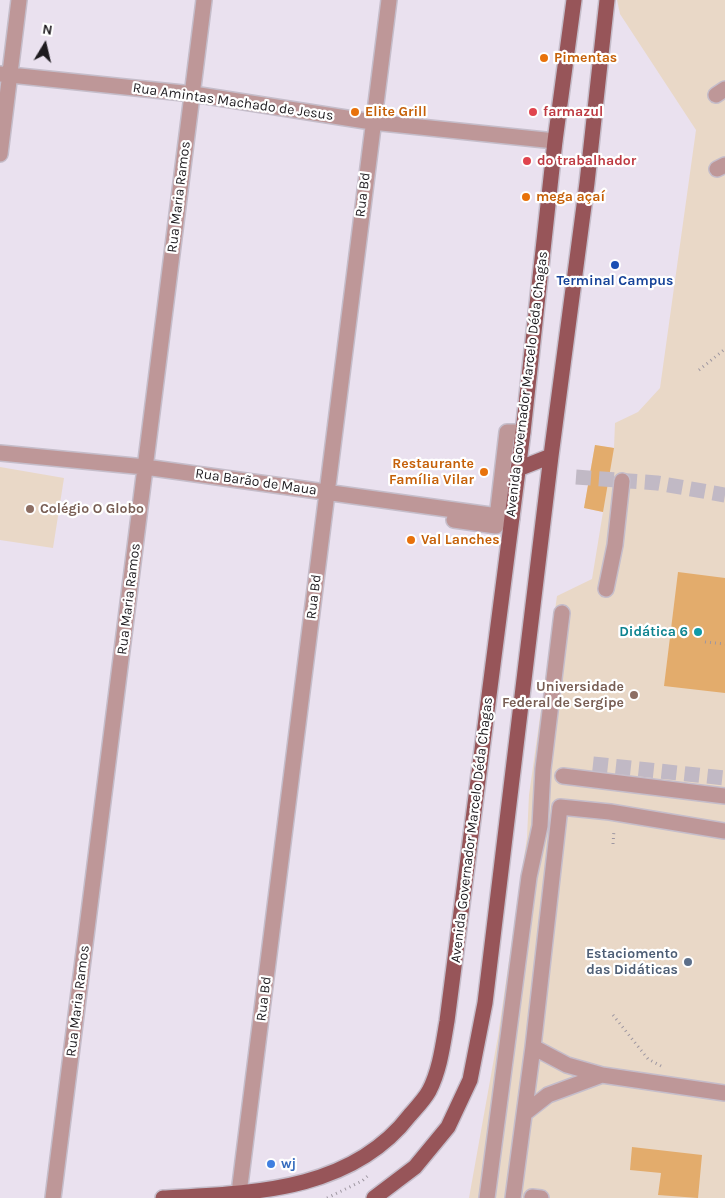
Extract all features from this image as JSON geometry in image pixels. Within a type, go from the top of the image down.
[{"type":"main road","name":"Avenida Governador Marcelo Déda Chagas","points":[[163,1198],[271,1190],[325,1176],[355,1163],[378,1148],[403,1125],[428,1092],[442,1050],[447,1021],[505,517],[518,469],[523,432],[555,141],[574,0]]},
{"type":"main road","points":[[374,1198],[415,1167],[448,1127],[470,1080],[485,1003],[551,456],[587,183],[604,2]]},
{"type":"main road","points":[[518,469],[551,456]]},
{"type":"street","points":[[0,154],[5,73],[19,0]]},
{"type":"street","name":"Rua Maria Ramos","points":[[53,1198],[204,0]]},
{"type":"street","name":"Rua Bd","points":[[240,1193],[372,122],[389,0]]},
{"type":"street","name":"Rua Amintas Machado de Jesus","points":[[5,73],[192,94],[372,122],[555,141]]},
{"type":"street","points":[[505,517],[507,432],[523,432]]},
{"type":"street","name":"Rua Barão de Maua","points":[[0,453],[145,470],[326,496],[505,517]]},
{"type":"street","points":[[0,461],[127,471]]},
{"type":"street","points":[[145,470],[309,498]]},
{"type":"street","points":[[606,589],[615,545],[622,480]]},
{"type":"street","points":[[488,1198],[529,878],[540,826],[543,769],[562,613]]},
{"type":"street","points":[[563,776],[725,796]]},
{"type":"street","points":[[513,1198],[533,1047],[560,807],[610,812],[725,831]]},
{"type":"street","points":[[533,1047],[567,1065],[602,1075],[725,1093]]},
{"type":"street","points":[[525,1113],[548,1095],[602,1075]]},
{"type":"path","points":[[699,370],[725,349]]},
{"type":"path","points":[[705,642],[725,644]]},
{"type":"path","points":[[612,825],[614,830],[613,844]]},
{"type":"path","points":[[613,1015],[648,1059],[665,1067]]},
{"type":"shaded area","name":"Universidade Federal de Sergipe","points":[[617,0],[725,0],[725,1198],[469,1198],[498,1036],[527,837],[529,795],[557,596],[592,579],[603,512],[584,508],[595,445],[614,448],[615,423],[638,412],[660,388],[696,130],[620,14]]},
{"type":"shaded area","name":"Colégio O Globo","points":[[0,467],[64,478],[53,548],[0,540]]},
{"type":"building","points":[[595,445],[614,448],[603,512],[584,508]]},
{"type":"building","name":"Didática 6","points":[[678,572],[725,578],[725,693],[664,686]]},
{"type":"building","points":[[632,1147],[702,1155],[698,1198],[658,1195],[661,1173],[630,1170]]},
{"type":"tunnel","points":[[576,477],[657,483],[725,495]]},
{"type":"tunnel","points":[[593,764],[725,778]]},
{"type":"place","name":"Pimentas","points":[[544,58]]},
{"type":"place","name":"Elite Grill","points":[[355,112]]},
{"type":"place","name":"farmazul","points":[[533,112]]},
{"type":"place","name":"do trabalhador","points":[[527,161]]},
{"type":"place","name":"mega açaí","points":[[526,197]]},
{"type":"place","name":"Terminal Campus","points":[[615,265]]},
{"type":"place","name":"Restaurante Família Vilar","points":[[484,472]]},
{"type":"place","name":"Colégio O Globo","points":[[30,509]]},
{"type":"place","name":"Val Lanches","points":[[411,540]]},
{"type":"place","name":"Didática 6","points":[[698,632]]},
{"type":"place","name":"Universidade Federal de Sergipe","points":[[634,695]]},
{"type":"place","name":"Estaciomento das Didáticas","points":[[688,962]]},
{"type":"place","name":"wj","points":[[271,1164]]}]
